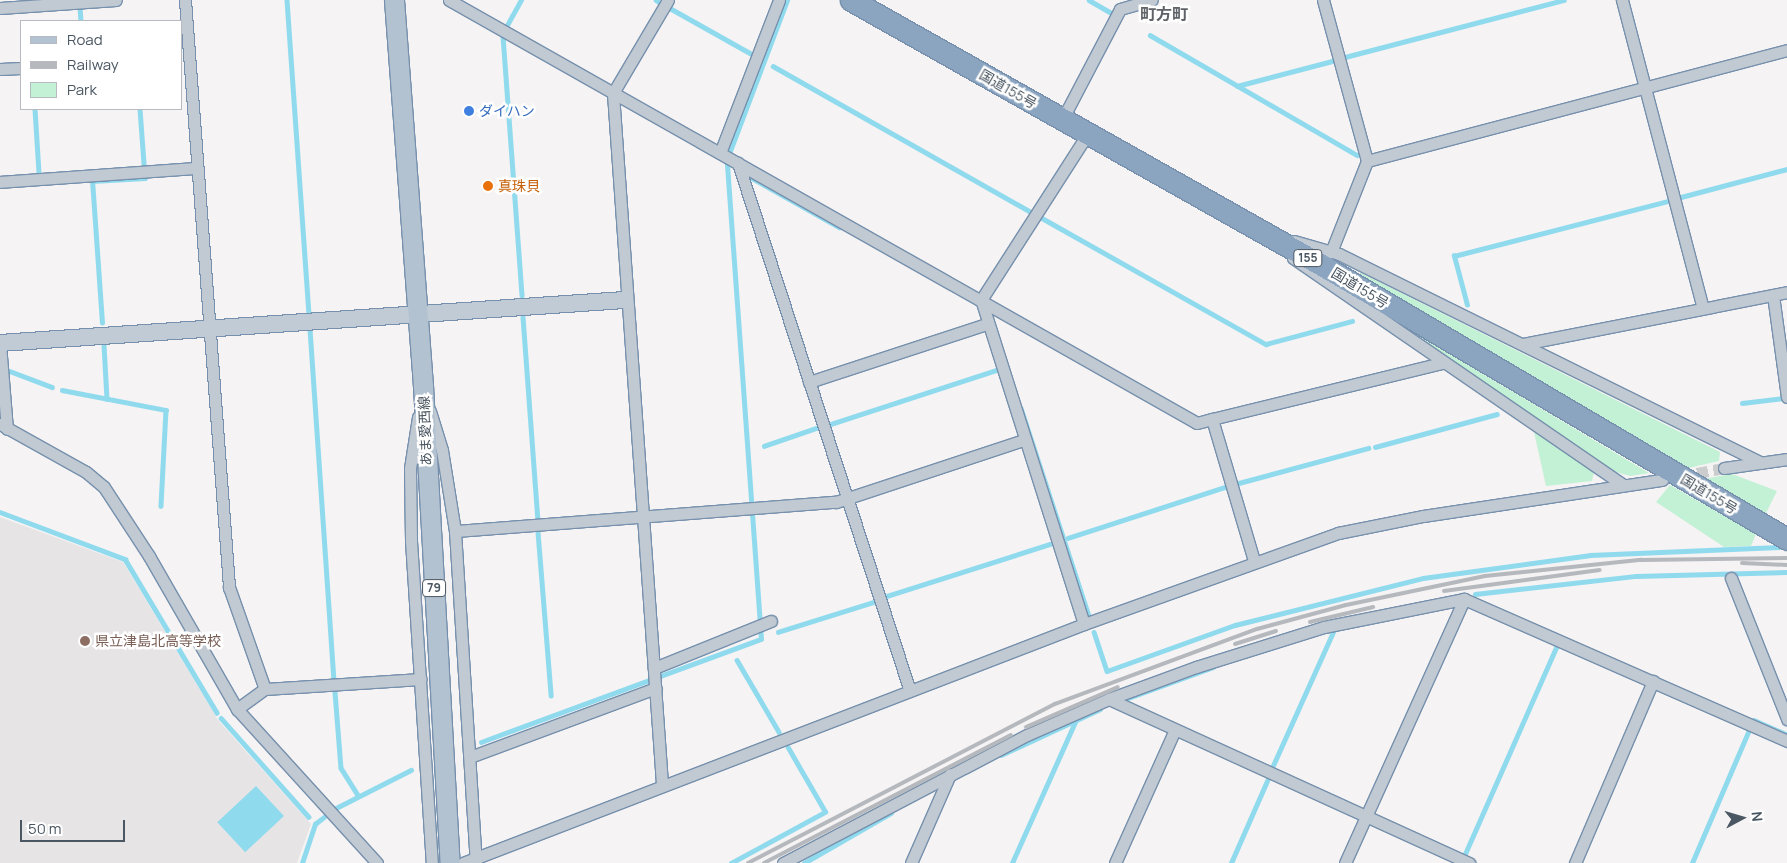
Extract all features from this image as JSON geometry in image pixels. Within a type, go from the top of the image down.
[{"type":"highway","name":"国道155号","points":[[851,0],[1258,230],[1787,539]]},
{"type":"main road","name":"あま愛西線","points":[[394,0],[416,313],[423,386],[450,863]]},
{"type":"street","points":[[0,8],[116,0]]},
{"type":"street","points":[[185,0],[185,56],[197,168],[229,588],[265,689]]},
{"type":"street","points":[[449,0],[1197,422],[1442,363]]},
{"type":"street","points":[[662,784],[644,518],[625,300],[613,93],[668,0]]},
{"type":"street","points":[[721,154],[779,0]]},
{"type":"street","points":[[1062,120],[1119,4],[1152,0]]},
{"type":"street","points":[[1323,0],[1367,161],[1331,252]]},
{"type":"street","points":[[1622,0],[1703,308]]},
{"type":"street","points":[[1367,161],[1787,50]]},
{"type":"street","points":[[0,69],[20,68]]},
{"type":"street","points":[[1084,624],[986,324],[982,300],[1087,135]]},
{"type":"street","points":[[738,164],[846,500],[910,691]]},
{"type":"street","points":[[0,182],[197,168]]},
{"type":"street","points":[[1258,230],[1331,252],[1523,344],[1761,463]]},
{"type":"street","points":[[1258,230],[1318,278],[1624,485]]},
{"type":"street","points":[[1523,344],[1787,292]]},
{"type":"street","points":[[1773,295],[1787,397]]},
{"type":"street","points":[[377,863],[237,709],[119,506],[86,472],[3,427],[0,343],[625,300]]},
{"type":"street","points":[[809,382],[986,324]]},
{"type":"street","points":[[423,386],[442,450],[454,531],[476,861]]},
{"type":"street","points":[[423,386],[410,468],[432,863]]},
{"type":"street","points":[[1212,419],[1254,561]]},
{"type":"street","points":[[454,531],[762,510],[846,500],[1024,440]]},
{"type":"street","points":[[1724,468],[1787,459]]},
{"type":"street","points":[[463,863],[476,861],[662,784],[1084,624],[1254,561],[1338,533],[1393,521],[1662,480]]},
{"type":"street","points":[[1731,578],[1787,719]]},
{"type":"street","points":[[1345,863],[1464,599]]},
{"type":"street","points":[[783,863],[950,774],[1109,699],[1196,667],[1324,627],[1464,599],[1787,741]]},
{"type":"street","points":[[654,669],[763,624]]},
{"type":"street","points":[[237,709],[265,689],[421,679]]},
{"type":"street","points":[[1575,863],[1653,681]]},
{"type":"street","points":[[470,757],[655,686]]},
{"type":"street","points":[[1109,699],[1174,732],[1469,863]]},
{"type":"street","points":[[1115,863],[1174,732]]},
{"type":"street","points":[[911,863],[950,774]]},
{"type":"shaded area","name":"県立津島北高等学校","points":[[0,517],[123,562],[218,720],[311,824],[297,863],[0,863]]},
{"type":"green space","points":[[1361,273],[1720,452],[1719,461],[1684,469],[1357,276]]},
{"type":"green space","points":[[1367,305],[1649,473],[1630,476],[1616,472]]},
{"type":"green space","points":[[1534,432],[1594,472],[1592,481],[1546,486]]},
{"type":"green space","points":[[1732,474],[1777,491],[1765,515],[1703,479]]},
{"type":"green space","points":[[1670,485],[1756,534],[1751,546],[1724,547],[1656,502]]},
{"type":"water","points":[[256,786],[284,816],[245,852],[217,822]]},
{"type":"waterway","points":[[287,0],[309,312]]},
{"type":"waterway","points":[[506,27],[521,0]]},
{"type":"waterway","points":[[481,742],[761,639],[727,159],[787,0]]},
{"type":"waterway","points":[[1089,0],[1110,12]]},
{"type":"waterway","points":[[1345,57],[1564,0]]},
{"type":"waterway","points":[[80,7],[81,20]]},
{"type":"waterway","points":[[668,7],[750,53]]},
{"type":"waterway","points":[[1150,35],[1357,155]]},
{"type":"waterway","points":[[503,36],[522,295]]},
{"type":"waterway","points":[[1237,86],[1332,61]]},
{"type":"waterway","points":[[773,66],[1031,212]]},
{"type":"waterway","points":[[35,110],[39,173]]},
{"type":"waterway","points":[[140,110],[144,164]]},
{"type":"waterway","points":[[1681,197],[1787,169]]},
{"type":"waterway","points":[[102,323],[92,181],[145,178]]},
{"type":"waterway","points":[[752,178],[839,227]]},
{"type":"waterway","points":[[1467,305],[1454,256],[1668,201]]},
{"type":"waterway","points":[[1042,218],[1266,344],[1352,321]]},
{"type":"waterway","points":[[523,317],[538,520]]},
{"type":"waterway","points":[[310,329],[334,678]]},
{"type":"waterway","points":[[104,345],[107,399]]},
{"type":"waterway","points":[[7,370],[52,387]]},
{"type":"waterway","points":[[828,425],[996,370]]},
{"type":"waterway","points":[[62,390],[166,410],[161,506]]},
{"type":"waterway","points":[[1742,403],[1784,398]]},
{"type":"waterway","points":[[1021,408],[1089,616]]},
{"type":"waterway","points":[[1375,447],[1497,414]]},
{"type":"waterway","points":[[764,446],[816,428]]},
{"type":"waterway","points":[[1235,484],[1368,448]]},
{"type":"waterway","points":[[1068,538],[1228,486]]},
{"type":"waterway","points":[[0,512],[125,559],[217,713]]},
{"type":"waterway","points":[[538,532],[551,695]]},
{"type":"waterway","points":[[884,597],[1050,544]]},
{"type":"waterway","points":[[1094,632],[1107,671],[1235,625],[1423,578],[1590,555],[1779,547]]},
{"type":"waterway","points":[[1475,594],[1636,576],[1787,572]]},
{"type":"waterway","points":[[778,632],[873,602]]},
{"type":"waterway","points":[[1271,770],[1334,630]]},
{"type":"waterway","points":[[1465,854],[1557,645]]},
{"type":"waterway","points":[[737,660],[779,732]]},
{"type":"waterway","points":[[1120,701],[1213,667]]},
{"type":"waterway","points":[[335,692],[341,768],[358,795]]},
{"type":"waterway","points":[[1001,755],[1100,709]]},
{"type":"waterway","points":[[221,718],[309,817]]},
{"type":"waterway","points":[[1012,863],[1076,720]]},
{"type":"waterway","points":[[1754,720],[1787,735]]},
{"type":"waterway","points":[[1692,863],[1749,730]]},
{"type":"waterway","points":[[731,863],[825,812],[788,748]]},
{"type":"waterway","points":[[336,808],[411,770]]},
{"type":"waterway","points":[[1231,863],[1267,781]]},
{"type":"waterway","points":[[804,863],[891,813]]},
{"type":"waterway","points":[[302,863],[315,824],[324,817]]},
{"type":"tunnel","points":[[1681,476],[1724,468]]},
{"type":"railway","points":[[748,863],[1055,704],[1257,629],[1346,605],[1485,576],[1641,560],[1787,558]]},
{"type":"railway","points":[[1742,563],[1787,565]]},
{"type":"railway","points":[[1444,591],[1600,570]]},
{"type":"railway","points":[[1310,622],[1373,607]]},
{"type":"railway","points":[[1235,644],[1276,631]]},
{"type":"railway","points":[[1026,727],[1118,687]]},
{"type":"railway","points":[[764,863],[1011,735]]},
{"type":"place","name":"ダイハン","points":[[469,111]]},
{"type":"place","name":"真珠貝","points":[[488,186]]},
{"type":"place","name":"県立津島北高等学校","points":[[85,641]]},
{"type":"district","name":"町方町","points":[[1164,14]]}]
